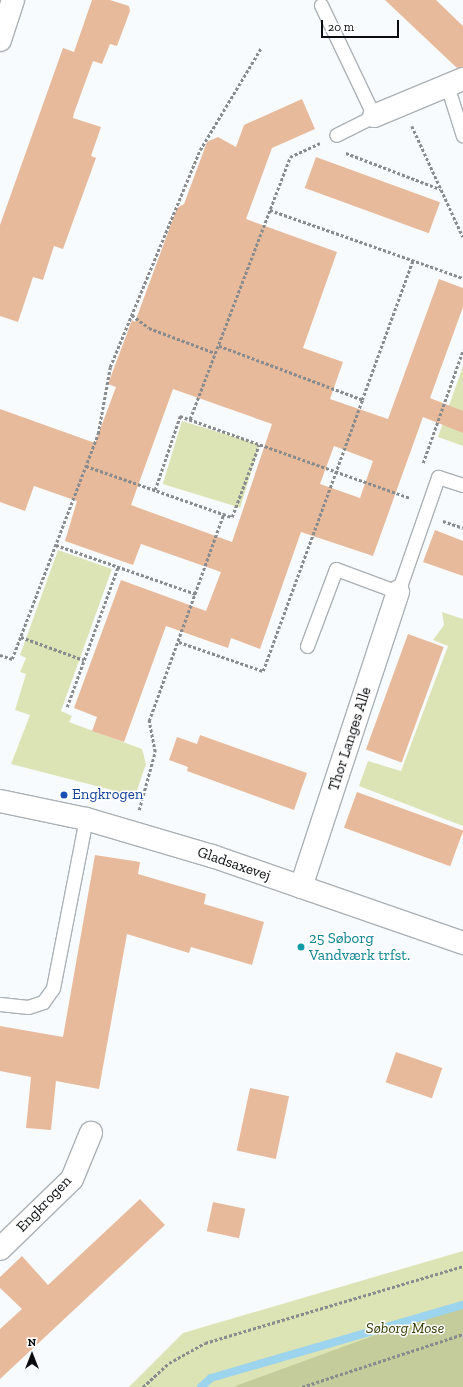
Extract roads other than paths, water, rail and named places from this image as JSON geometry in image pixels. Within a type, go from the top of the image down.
[{"type":"street","points":[[0,40],[13,0]]},
{"type":"street","points":[[374,116],[455,82]]},
{"type":"street","name":"Thor Langes Alle","points":[[301,887],[398,592]]},
{"type":"street","name":"Gladsaxevej","points":[[0,801],[86,819],[133,832],[301,887],[463,943]]},
{"type":"street","name":"Engkrogen","points":[[0,1249],[72,1179],[91,1133]]},
{"type":"lane","points":[[321,6],[374,116],[336,135]]},
{"type":"lane","points":[[455,82],[463,136]]},
{"type":"lane","points":[[307,646],[336,569],[398,592],[438,476],[463,485]]},
{"type":"lane","points":[[0,1004],[28,1008],[43,1002],[53,988],[86,819]]},
{"type":"waterway","points":[[201,1387],[211,1378],[463,1305]]},
{"type":"place","name":"Engkrogen","points":[[64,795]]},
{"type":"place","name":"25 Søborg Vandværk trfst.","points":[[301,947]]},
{"type":"park label","name":"Søborg Mose","points":[[405,1329]]}]
